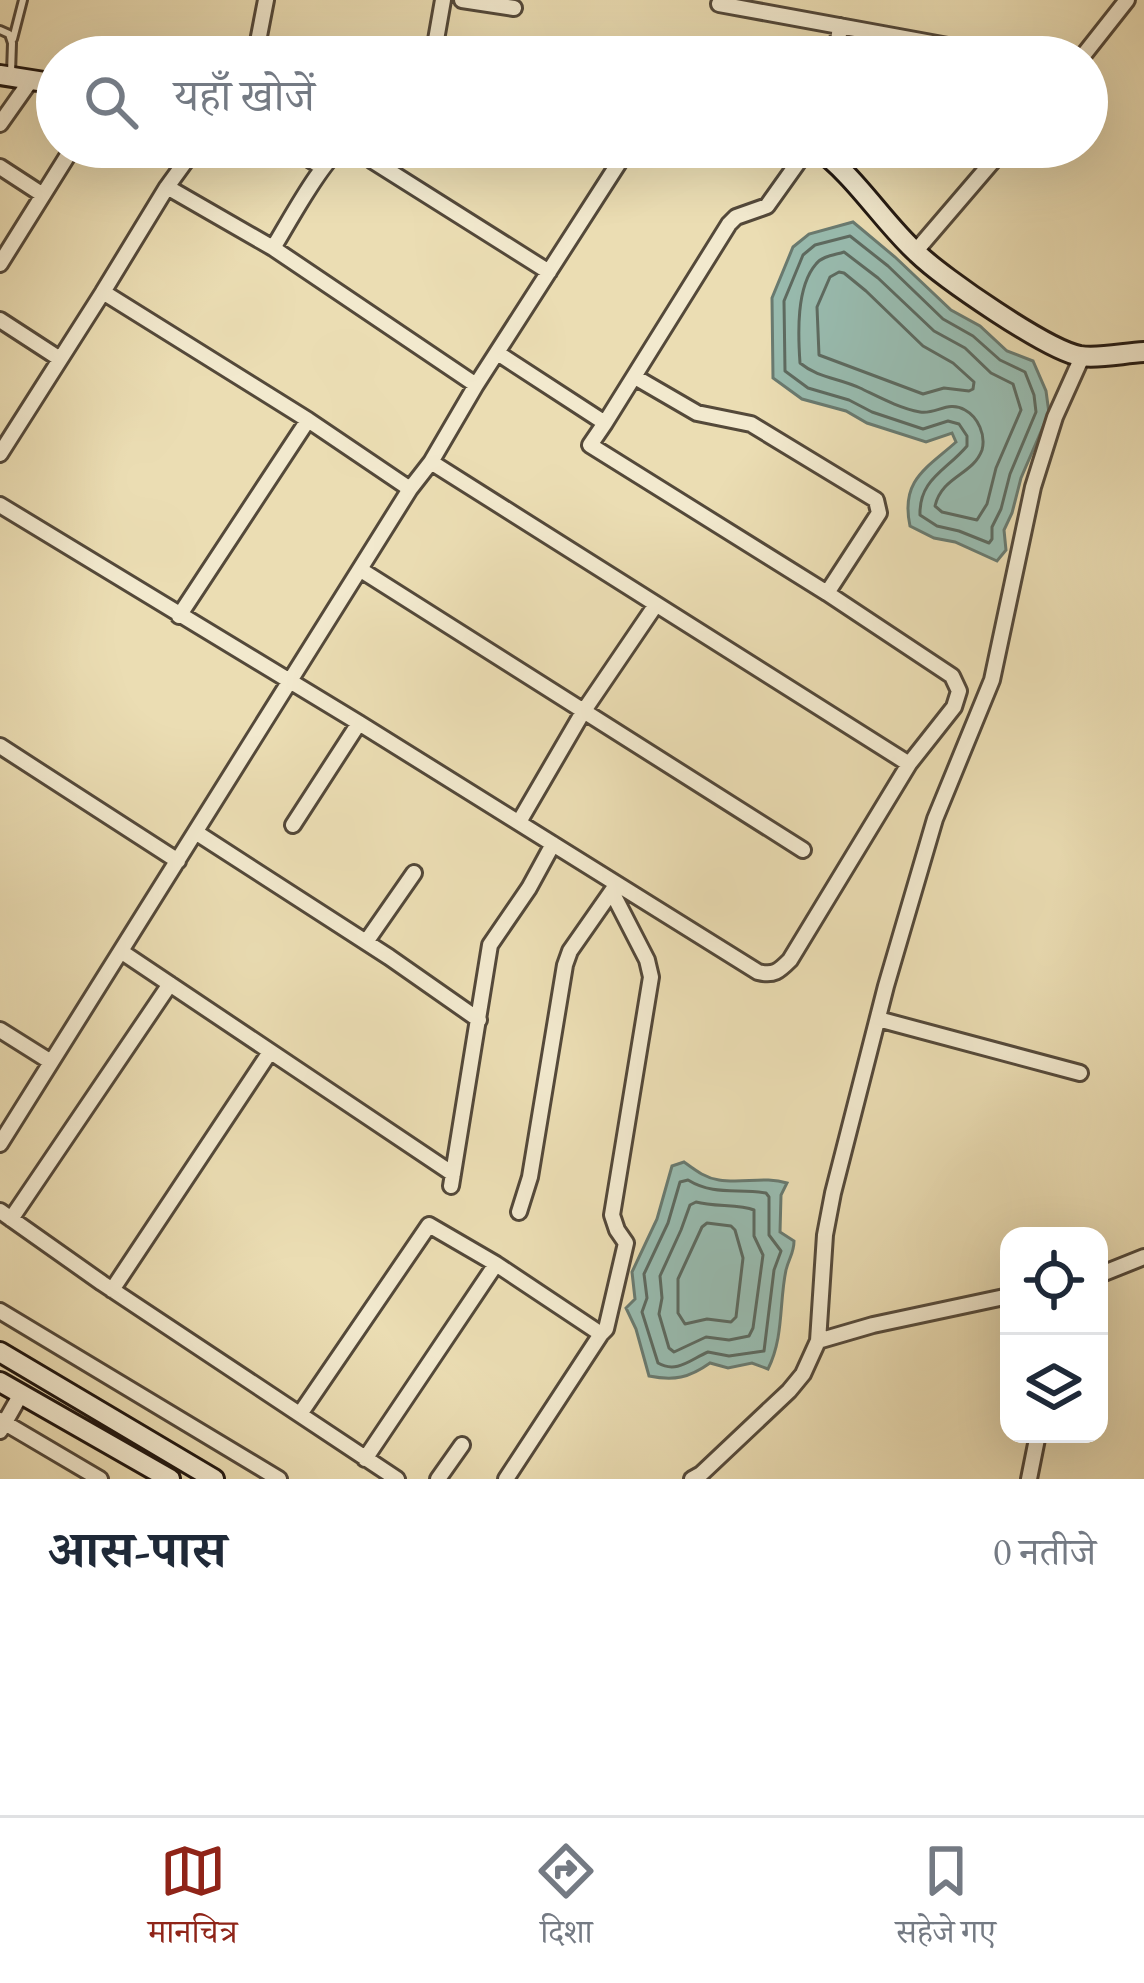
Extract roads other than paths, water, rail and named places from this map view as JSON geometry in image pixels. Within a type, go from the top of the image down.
[{"type":"street","points":[[260,36],[266,0]]},
{"type":"street","points":[[437,36],[443,0]]},
{"type":"street","points":[[462,0],[514,8]]},
{"type":"street","points":[[1099,36],[1127,0]]},
{"type":"street","points":[[719,4],[895,36]]},
{"type":"street","points":[[839,36],[841,26]]},
{"type":"street","points":[[0,124],[14,77]]},
{"type":"street","points":[[0,167],[43,195]]},
{"type":"street","points":[[0,264],[60,168]]},
{"type":"street","points":[[0,454],[181,168]]},
{"type":"street","points":[[273,248],[321,168]]},
{"type":"street","points":[[384,168],[549,272]]},
{"type":"street","points":[[0,1144],[616,168]]},
{"type":"street","points":[[0,505],[519,822],[615,888],[758,972],[779,971],[909,764],[955,707],[957,683],[827,593],[590,445],[729,224],[767,206],[796,168]]},
{"type":"street","points":[[841,168],[915,251],[947,278],[1034,334],[1082,356],[1144,352]]},
{"type":"street","points":[[915,251],[987,168]]},
{"type":"street","points":[[167,187],[273,248],[476,385]]},
{"type":"street","points":[[103,292],[410,489]]},
{"type":"street","points":[[0,320],[61,359]]},
{"type":"street","points":[[499,354],[605,423]]},
{"type":"street","points":[[698,1478],[789,1391],[818,1341],[832,1193],[916,876],[992,680],[1033,487],[1055,417],[1082,356]]},
{"type":"street","points":[[635,377],[697,413],[751,424],[875,500],[879,513],[827,593]]},
{"type":"street","points":[[179,616],[308,420]]},
{"type":"street","points":[[431,463],[909,764]]},
{"type":"street","points":[[361,570],[803,850]]},
{"type":"street","points":[[519,822],[584,712],[655,606]]},
{"type":"street","points":[[293,825],[359,723]]},
{"type":"street","points":[[0,746],[178,861]]},
{"type":"street","points":[[196,833],[478,1020]]},
{"type":"street","points":[[122,952],[452,1180],[490,945],[554,844]]},
{"type":"street","points":[[366,942],[414,873]]},
{"type":"street","points":[[519,1212],[530,1177],[565,965],[615,888]]},
{"type":"street","points":[[506,1479],[606,1329],[626,1243],[612,1215],[651,977],[615,888]]},
{"type":"street","points":[[170,984],[5,1215],[397,1479]]},
{"type":"street","points":[[878,1018],[1080,1073]]},
{"type":"street","points":[[0,1030],[51,1063]]},
{"type":"street","points":[[112,1290],[270,1052]]},
{"type":"street","points":[[300,1414],[430,1225],[601,1334]]},
{"type":"street","points":[[1108,1271],[1144,1257]]},
{"type":"street","points":[[365,1459],[496,1264]]},
{"type":"street","points":[[818,1341],[1000,1297]]},
{"type":"street","points":[[0,1312],[279,1479]]},
{"type":"street","points":[[0,1352],[214,1479]]},
{"type":"street","points":[[0,1382],[141,1472],[170,1479]]},
{"type":"street","points":[[21,1394],[2,1425],[100,1479]]},
{"type":"street","points":[[1029,1479],[1036,1443]]},
{"type":"street","points":[[438,1479],[462,1445]]},
{"type":"lane","points":[[12,43],[22,0]]},
{"type":"lane","points":[[0,30],[9,34],[12,43],[14,77]]},
{"type":"water","points":[[853,222],[951,310],[980,326],[1007,351],[1033,361],[1046,391],[1049,413],[1021,478],[1004,530],[1006,550],[997,561],[910,526],[913,486],[956,442],[952,433],[926,442],[802,399],[773,378],[772,298],[793,247],[809,234]]},
{"type":"water","points":[[684,1162],[714,1179],[787,1183],[781,1195],[780,1232],[794,1245],[786,1270],[777,1345],[768,1369],[752,1363],[728,1368],[710,1363],[681,1377],[649,1376],[626,1308],[635,1299],[632,1272],[657,1219],[672,1166]]}]
